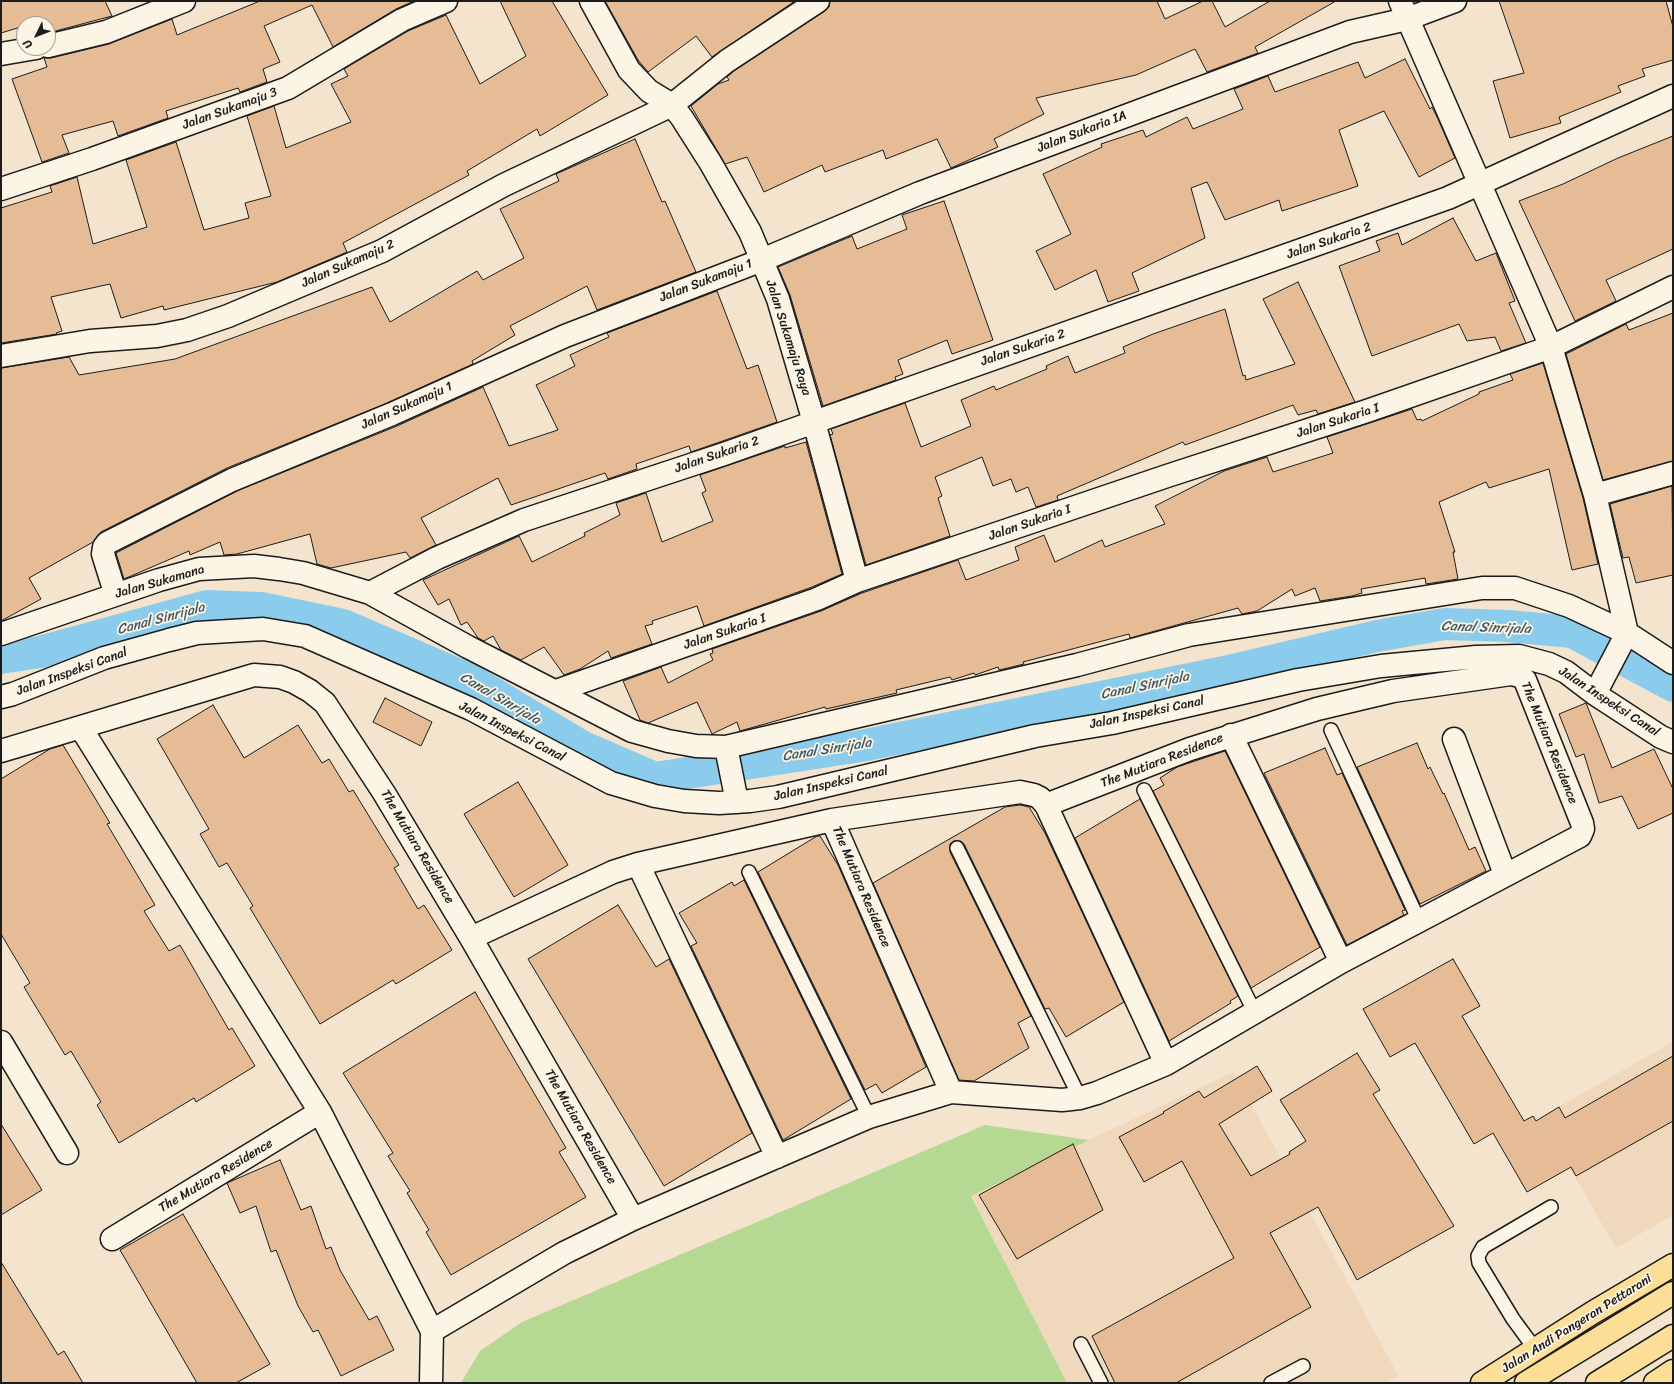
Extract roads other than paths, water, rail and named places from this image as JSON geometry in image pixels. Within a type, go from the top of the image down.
[{"type":"highway","name":"Jalan Andi Pangeran Pettarani","points":[[1482,1383],[1592,1313],[1673,1265]]},
{"type":"highway","points":[[1526,1383],[1673,1293]]},
{"type":"highway","points":[[1597,1383],[1673,1336]]},
{"type":"highway","points":[[1655,1383],[1673,1371]]},
{"type":"street","points":[[56,44],[106,32],[184,1]]},
{"type":"street","name":"Jalan Sukamaju 3","points":[[1,189],[92,159],[288,88],[402,20],[446,1]]},
{"type":"street","name":"Jalan Sukamaju Raya","points":[[591,1],[629,70],[649,91],[672,105],[694,135],[750,232],[778,299],[814,422],[856,581]]},
{"type":"street","name":"Jalan Sukamaju 2","points":[[1,356],[90,341],[157,336],[187,330],[206,324],[382,251],[504,185],[672,105],[727,61],[818,1]]},
{"type":"street","name":"Jalan Sukaria IA","points":[[762,260],[920,193],[1350,32],[1404,10],[1455,1]]},
{"type":"street","points":[[1404,10],[1552,347],[1595,495],[1624,637],[1597,689]]},
{"type":"street","points":[[1,54],[16,51]]},
{"type":"street","name":"Jalan Sukaria 2","points":[[370,593],[437,558],[524,520],[814,422],[1422,208],[1481,184],[1673,96]]},
{"type":"street","name":"Jalan Sukamaju 1","points":[[117,594],[112,586],[103,554],[104,547],[113,541],[232,480],[392,414],[565,336],[762,260]]},
{"type":"street","name":"Jalan Sukaria I","points":[[556,691],[817,599],[856,581],[1167,476],[1367,411],[1552,347],[1673,287]]},
{"type":"street","points":[[1595,495],[1673,473]]},
{"type":"street","name":"Jalan Sukamana","points":[[1,634],[159,580],[199,569],[254,566],[303,573],[370,593],[556,691]]},
{"type":"street","points":[[556,691],[632,731],[668,741],[726,751],[1077,665],[1189,635],[1482,588],[1515,588],[1569,606],[1673,663]]},
{"type":"street","name":"Jalan Inspeksi Canal","points":[[1,697],[13,694],[104,658],[197,633],[263,630],[305,636],[471,709],[611,783],[655,796],[684,800],[778,797],[1035,736],[1112,723],[1298,680],[1381,666],[1476,657],[1519,656],[1549,664],[1597,689],[1661,737],[1673,742]]},
{"type":"street","name":"The Mutiara Residence","points":[[432,1331],[564,1253],[633,1220],[869,1117],[951,1092],[1062,1100],[1080,1098],[1097,1093],[1166,1064],[1254,1011],[1341,962],[1505,874],[1580,836],[1583,829],[1582,823],[1525,680],[1520,676],[1511,674],[1393,691],[1318,709],[1190,748],[1046,805]]},
{"type":"street","name":"The Mutiara Residence","points":[[1,751],[254,675],[269,675],[294,682],[325,703],[344,730],[471,938],[633,1220]]},
{"type":"street","points":[[81,728],[320,1112],[432,1331],[431,1383]]},
{"type":"street","name":"The Mutiara Residence","points":[[1231,735],[1341,962]]},
{"type":"street","points":[[1454,739],[1505,874]]},
{"type":"street","points":[[726,751],[736,799]]},
{"type":"street","points":[[832,820],[1020,792],[1040,798],[1046,805],[1166,1064]]},
{"type":"street","name":"The Mutiara Residence","points":[[471,938],[613,872],[638,864],[832,820],[951,1092]]},
{"type":"street","points":[[638,864],[777,1157]]},
{"type":"street","points":[[1,1042],[67,1153]]},
{"type":"street","name":"The Mutiara Residence","points":[[112,1239],[320,1112]]},
{"type":"lane","points":[[1331,730],[1420,920]]},
{"type":"lane","points":[[1144,790],[1254,1011]]},
{"type":"lane","points":[[957,848],[1080,1098]]},
{"type":"lane","points":[[749,872],[869,1117]]},
{"type":"lane","points":[[1535,1349],[1513,1319],[1479,1263],[1478,1256],[1483,1247],[1551,1207]]},
{"type":"lane","points":[[1082,1344],[1101,1383]]},
{"type":"lane","points":[[1271,1383],[1303,1366]]},
{"type":"waterway","name":"Canal Sinrijala","points":[[1,658],[40,652],[207,606],[261,608],[343,625],[471,680],[583,747],[655,778],[861,746],[1224,672],[1377,636],[1445,624],[1508,626],[1572,632],[1673,686]]}]
